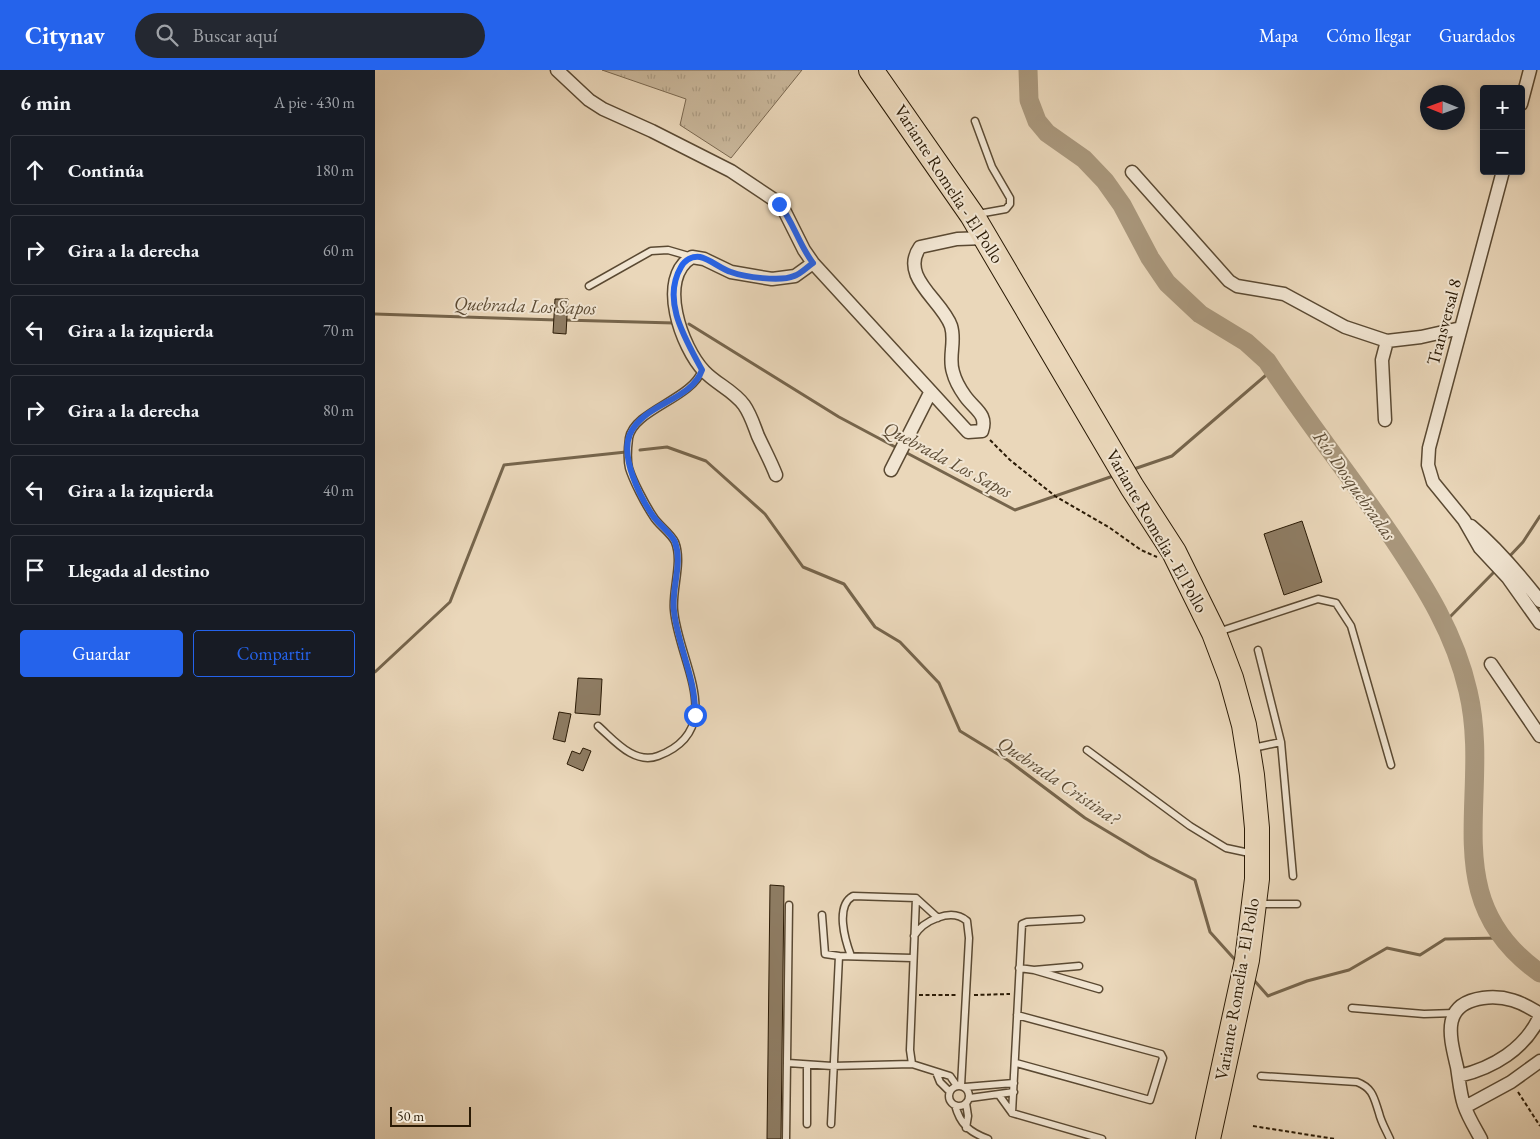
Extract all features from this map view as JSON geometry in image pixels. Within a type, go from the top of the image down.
[{"type":"highway","name":"Variante Romelia - El Pollo","points":[[871,70],[972,215],[1132,487],[1174,552],[1215,633],[1231,678],[1248,749],[1255,802],[1257,855],[1255,904],[1245,970],[1208,1139]]},
{"type":"street","points":[[557,70],[589,100],[603,110],[652,131],[731,171],[779,204],[785,212],[803,250],[813,263],[963,429],[968,432],[982,431],[985,423],[981,414],[965,396],[952,371],[953,336],[946,315],[923,286],[913,264],[915,255],[920,248],[925,246],[969,237],[985,238]]},
{"type":"street","points":[[1525,89],[1530,70]]},
{"type":"street","points":[[1132,172],[1229,281],[1237,286],[1284,294],[1345,327],[1387,341],[1421,337],[1461,328]]},
{"type":"street","name":"Transversal 8","points":[[1502,175],[1429,448],[1428,465],[1433,482],[1497,559],[1537,603]]},
{"type":"street","points":[[777,475],[745,407],[723,384],[717,382],[702,370],[683,334],[674,308],[674,292],[678,274],[684,263],[692,257],[704,258],[731,272],[783,279],[795,276],[813,263]]},
{"type":"street","points":[[1385,420],[1382,360],[1387,341]]},
{"type":"street","points":[[891,470],[930,393]]},
{"type":"street","points":[[1537,603],[1540,623]]},
{"type":"street","points":[[1491,664],[1540,736]]},
{"type":"street","points":[[1459,1076],[1474,1072],[1497,1061],[1523,1043],[1533,1030],[1540,1015],[1512,1000],[1493,997],[1464,1004],[1455,1012],[1450,1024],[1450,1038],[1465,1107],[1481,1139]]},
{"type":"street","points":[[1465,1107],[1511,1082],[1540,1061]]},
{"type":"lane","points":[[972,215],[1006,209],[1010,204],[1010,198],[992,166],[975,121]]},
{"type":"lane","points":[[589,286],[651,251],[669,250],[692,257]]},
{"type":"lane","points":[[598,726],[634,756],[652,758],[673,750],[690,734],[695,715],[695,698],[694,687],[678,637],[674,608],[677,564],[675,542],[653,516],[628,467],[630,435],[639,422],[695,384],[702,370]]},
{"type":"lane","points":[[1215,633],[1318,599],[1336,603],[1351,626],[1391,765]]},
{"type":"lane","points":[[1258,650],[1281,742],[1293,876]]},
{"type":"lane","points":[[1248,749],[1281,742]]},
{"type":"lane","points":[[1087,750],[1190,826],[1226,848],[1257,855]]},
{"type":"lane","points":[[851,956],[846,941],[843,907],[847,900],[853,896],[917,898],[938,918]]},
{"type":"lane","points":[[912,1064],[910,1050],[912,958],[917,898]]},
{"type":"lane","points":[[1255,904],[1297,904]]},
{"type":"lane","points":[[786,1139],[789,905]]},
{"type":"lane","points":[[822,915],[825,954],[912,958]]},
{"type":"lane","points":[[914,936],[919,928],[938,918],[963,918],[969,928],[961,1086]]},
{"type":"lane","points":[[1013,1113],[1022,924],[1027,922],[1081,919]]},
{"type":"lane","points":[[831,1124],[832,1066],[839,956]]},
{"type":"lane","points":[[1034,970],[1079,966]]},
{"type":"lane","points":[[1019,968],[1034,970],[1099,989]]},
{"type":"lane","points":[[1352,1008],[1424,1014],[1455,1012]]},
{"type":"lane","points":[[1016,1063],[1150,1100],[1163,1058],[1161,1054],[1017,1014]]},
{"type":"lane","points":[[788,1063],[832,1066],[912,1064],[950,1076],[961,1086],[968,1101],[966,1128]]},
{"type":"lane","points":[[807,1065],[807,1124]]},
{"type":"lane","points":[[936,1072],[940,1082],[950,1092],[951,1102],[955,1105],[959,1118],[966,1128],[988,1139]]},
{"type":"lane","points":[[1261,1076],[1357,1082],[1367,1085],[1374,1095],[1379,1114],[1390,1139]]},
{"type":"lane","points":[[950,1092],[961,1086],[1014,1083]]},
{"type":"lane","points":[[955,1105],[1014,1092]]},
{"type":"lane","points":[[999,1095],[1013,1113],[1103,1139]]},
{"type":"path","points":[[982,431],[1010,460],[1055,496],[1111,528],[1152,557],[1159,558],[1174,552]]},
{"type":"path","points":[[1511,1082],[1540,1126]]},
{"type":"path","points":[[1253,1126],[1335,1139]]},
{"type":"green space","points":[[602,70],[802,70],[731,158],[680,125],[686,99]]},
{"type":"building","points":[[555,299],[568,299],[566,334],[553,333]]},
{"type":"building","points":[[1302,521],[1322,582],[1284,595],[1264,534]]},
{"type":"building","points":[[578,678],[602,679],[600,715],[575,713]]},
{"type":"building","points":[[559,712],[571,714],[565,742],[553,739]]},
{"type":"building","points":[[583,748],[591,751],[583,771],[567,764],[572,751],[580,754]]},
{"type":"building","points":[[770,885],[784,886],[781,1139],[767,1139]]},
{"type":"waterway","name":"Río Dosquebradas","points":[[1028,70],[1029,100],[1037,121],[1047,133],[1084,159],[1105,181],[1122,205],[1150,258],[1167,283],[1200,314],[1246,342],[1267,361],[1378,517],[1428,594],[1455,650],[1468,691],[1474,730],[1473,843],[1477,878],[1487,912],[1507,944],[1540,973]]},
{"type":"waterway","name":"Quebrada Los Sapos","points":[[375,314],[557,320]]},
{"type":"waterway","name":"Quebrada Los Sapos","points":[[563,320],[674,323]]},
{"type":"waterway","name":"Quebrada Los Sapos","points":[[689,324],[839,417],[899,449]]},
{"type":"waterway","name":"Quebrada Los Sapos","points":[[1131,470],[1172,456],[1272,370]]},
{"type":"waterway","name":"Quebrada Cristina?","points":[[640,450],[667,447],[706,461],[765,514],[803,567],[844,584],[875,627],[900,642],[939,683],[960,731],[1009,761],[1085,818],[1150,857],[1195,880],[1210,932],[1237,962]]},
{"type":"waterway","name":"Quebrada Cristina?","points":[[375,672],[450,602],[504,465],[626,452]]},
{"type":"waterway","name":"Quebrada Los Sapos","points":[[905,452],[1015,510],[1116,475]]},
{"type":"waterway","points":[[1507,559],[1523,542],[1540,516]]},
{"type":"waterway","points":[[1445,622],[1496,570]]},
{"type":"waterway","name":"Quebrada Cristina?","points":[[1253,979],[1268,996],[1307,981],[1349,970],[1387,948],[1420,955],[1445,939],[1501,938]]},
{"type":"route","points":[[695,715],[694,687],[678,637],[674,608],[677,564],[675,542],[653,516],[628,467],[630,435],[639,422],[695,384],[702,370],[683,334],[674,308],[675,282],[681,266],[687,260],[692,257],[700,257],[715,266],[738,274],[783,279],[795,276],[813,263],[803,250],[785,212],[779,204]]}]
